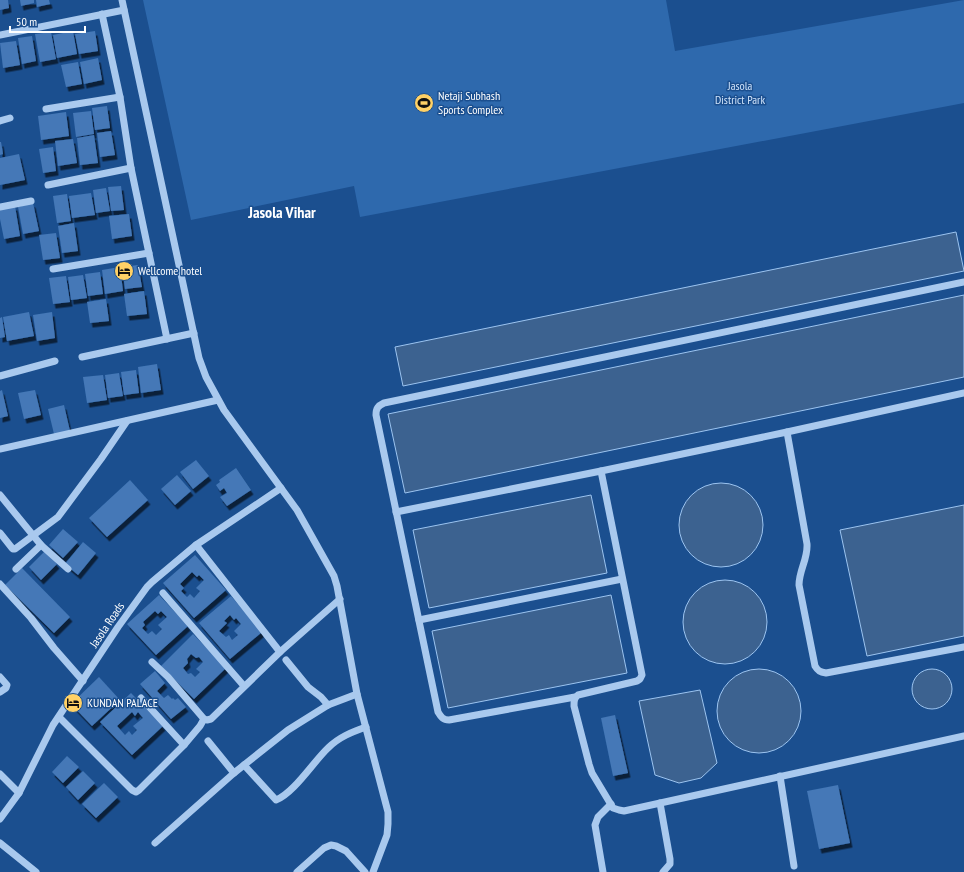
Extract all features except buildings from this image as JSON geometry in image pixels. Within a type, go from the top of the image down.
[{"type":"street","points":[[122,0],[199,358],[206,377],[224,410],[297,510],[334,576],[340,599],[357,694],[388,812],[387,835],[373,872]]},
{"type":"street","points":[[0,35],[124,10]]},
{"type":"street","points":[[102,14],[120,97],[131,168],[167,338]]},
{"type":"street","points":[[46,109],[120,97]]},
{"type":"street","points":[[0,121],[10,118]]},
{"type":"street","points":[[48,185],[131,168]]},
{"type":"street","points":[[0,207],[31,201]]},
{"type":"street","points":[[53,269],[149,253]]},
{"type":"street","points":[[601,471],[642,675],[640,679],[575,697],[449,720],[445,720],[440,717],[376,415],[378,406],[384,403],[964,282]]},
{"type":"street","points":[[82,357],[194,333]]},
{"type":"street","points":[[0,376],[55,361]]},
{"type":"street","points":[[396,512],[788,432],[964,393]]},
{"type":"street","points":[[0,449],[218,400]]},
{"type":"street","points":[[0,533],[14,549],[58,517],[127,421]]},
{"type":"street","points":[[788,432],[807,544],[807,555],[800,573],[799,585],[817,670],[826,673],[964,647]]},
{"type":"street","name":"Jasola Roads","points":[[0,819],[18,794],[53,725],[118,627],[147,587],[196,545],[281,488]]},
{"type":"street","points":[[0,495],[41,545],[68,569]]},
{"type":"street","points":[[16,569],[41,545]]},
{"type":"street","points":[[196,545],[280,652]]},
{"type":"street","points":[[419,620],[622,579]]},
{"type":"street","points":[[0,584],[26,611],[54,648],[83,680]]},
{"type":"street","points":[[163,593],[244,686]]},
{"type":"street","points":[[152,662],[168,677],[204,719],[211,719],[280,652],[340,599]]},
{"type":"street","points":[[286,660],[308,687],[321,697],[328,705]]},
{"type":"street","points":[[0,677],[6,686],[0,692]]},
{"type":"street","points":[[155,843],[234,772],[288,730],[328,705],[357,694]]},
{"type":"street","points":[[575,697],[574,706],[592,773],[613,808],[624,811],[964,736]]},
{"type":"street","points":[[141,698],[184,745]]},
{"type":"street","points":[[59,717],[136,792],[184,745],[204,719]]},
{"type":"street","points":[[244,765],[276,800],[290,790],[329,748],[343,736],[366,727]]},
{"type":"street","points":[[208,741],[234,772]]},
{"type":"street","points":[[0,774],[18,794]]},
{"type":"street","points":[[780,776],[794,866]]},
{"type":"street","points":[[660,803],[670,859],[670,864],[663,872]]},
{"type":"street","points":[[603,872],[595,825],[598,817],[611,804]]},
{"type":"street","points":[[0,843],[36,872]]},
{"type":"street","points":[[297,872],[324,848],[331,845],[346,851],[365,872]]},
{"type":"green space","name":"Netaji Subhash Sports Complex","points":[[143,0],[666,0],[675,51],[964,0],[964,103],[360,217],[354,186],[191,220]]},
{"type":"shaded area","points":[[956,232],[964,271],[403,386],[395,347]]},
{"type":"shaded area","points":[[964,295],[964,377],[405,493],[388,414]]},
{"type":"shaded area","points":[[721,483],[737,486],[751,495],[760,509],[763,525],[760,541],[751,555],[737,564],[721,567],[705,564],[691,555],[682,541],[679,525],[682,509],[691,495],[705,486]]},
{"type":"shaded area","points":[[591,495],[607,573],[429,608],[413,530]]},
{"type":"shaded area","points":[[964,505],[964,636],[867,656],[840,530]]},
{"type":"shaded area","points":[[725,580],[741,583],[755,592],[764,606],[767,622],[764,638],[755,652],[741,661],[725,664],[709,661],[695,652],[686,638],[683,622],[686,606],[695,592],[709,583]]},
{"type":"shaded area","points":[[611,595],[627,673],[448,708],[432,631]]},
{"type":"shaded area","points":[[759,669],[775,672],[789,681],[798,695],[801,711],[798,727],[789,741],[775,750],[759,753],[743,750],[729,741],[720,727],[717,711],[720,695],[729,681],[743,672]]},
{"type":"shaded area","points":[[932,669],[940,671],[946,675],[950,681],[952,689],[950,697],[946,703],[940,707],[932,709],[924,707],[918,703],[914,697],[912,689],[914,681],[918,675],[924,671]]},
{"type":"shaded area","points":[[700,690],[717,763],[701,778],[679,783],[655,775],[639,701]]},
{"type":"place","name":"Netaji Subhash Sports Complex","points":[[424,103]]},
{"type":"place","name":"Wellcome hotel","points":[[124,271]]},
{"type":"place","name":"KUNDAN PALACE","points":[[73,703]]},
{"type":"district","name":"Jasola Vihar","points":[[282,212]]},
{"type":"park label","name":"Jasola District Park","points":[[740,93]]}]
